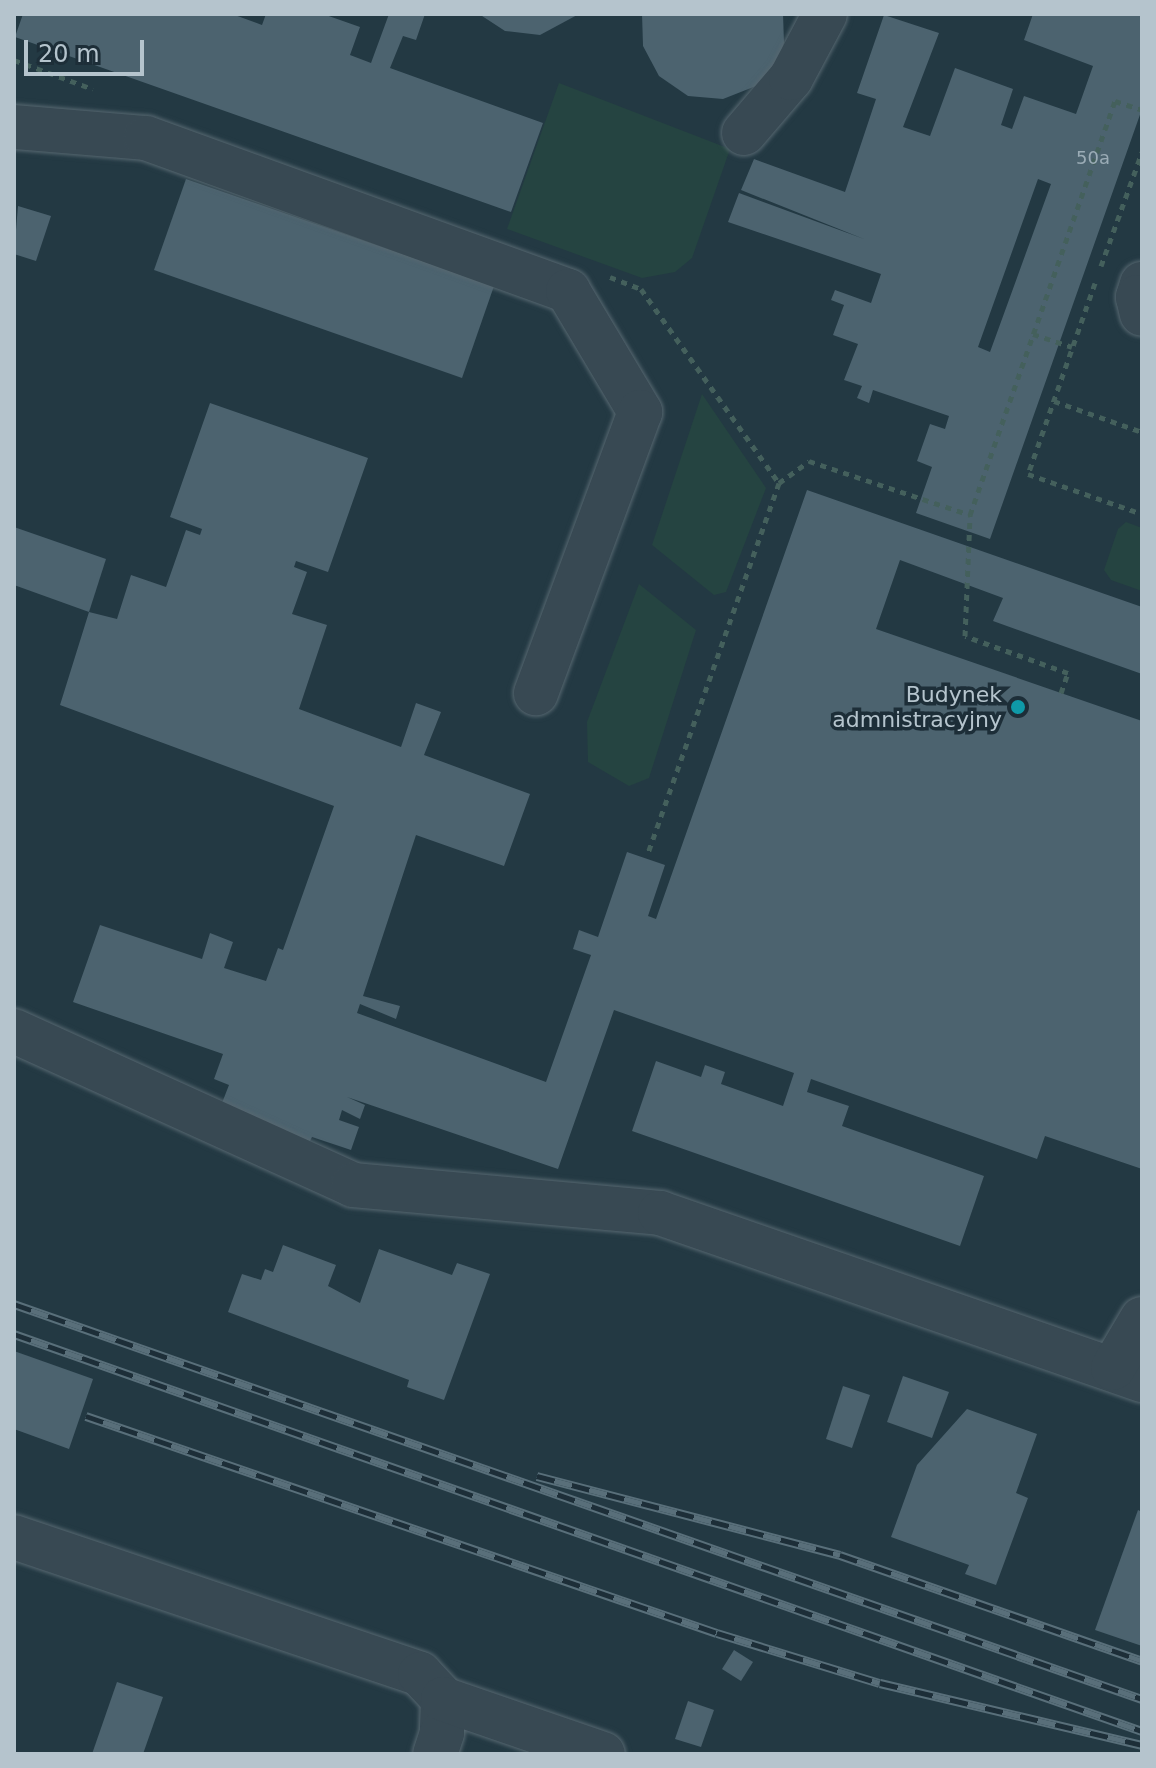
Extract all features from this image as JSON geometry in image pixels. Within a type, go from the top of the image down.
[{"type":"lane","points":[[744,133],[791,78],[825,14]]},
{"type":"lane","points":[[14,127],[146,138],[568,291],[640,412],[536,693]]},
{"type":"lane","points":[[1142,284],[1138,297],[1142,314]]},
{"type":"lane","points":[[14,1031],[353,1185],[660,1213],[1128,1374],[1142,1319]]},
{"type":"lane","points":[[14,1537],[420,1674],[443,1699],[603,1754]]},
{"type":"lane","points":[[435,1754],[442,1733],[443,1699]]},
{"type":"path","points":[[14,60],[104,93]]},
{"type":"path","points":[[1061,693],[1068,673],[965,636],[970,515],[1115,101],[1142,110]]},
{"type":"path","points":[[1142,152],[1028,474],[1142,514]]},
{"type":"path","points":[[597,272],[641,289],[779,483]]},
{"type":"path","points":[[1033,334],[1072,347]]},
{"type":"path","points":[[1054,401],[1142,432]]},
{"type":"path","points":[[648,852],[779,483],[809,461],[970,515]]},
{"type":"green space","points":[[559,83],[730,149],[692,258],[675,272],[642,278],[507,229]]},
{"type":"green space","points":[[702,394],[766,488],[726,592],[714,595],[652,545]]},
{"type":"green space","points":[[1126,522],[1142,528],[1142,591],[1111,580],[1104,570],[1118,529]]},
{"type":"green space","points":[[639,584],[696,630],[649,778],[629,786],[588,762],[587,722]]},
{"type":"building","points":[[23,14],[232,14],[262,25],[266,14],[323,14],[360,27],[350,55],[371,63],[389,14],[425,14],[416,40],[403,36],[390,68],[543,123],[511,212],[15,37]]},
{"type":"building","points":[[479,14],[579,14],[540,35],[505,31]]},
{"type":"building","points":[[642,14],[783,14],[784,43],[778,60],[756,86],[723,99],[688,96],[659,76],[643,46]]},
{"type":"building","points":[[1033,14],[1142,14],[1142,109],[990,539],[916,513],[932,467],[917,461],[930,424],[945,429],[949,416],[873,390],[869,403],[857,398],[862,386],[844,380],[858,344],[833,335],[844,305],[831,300],[835,290],[871,303],[881,274],[728,222],[739,193],[864,239],[741,190],[754,159],[845,192],[876,99],[857,93],[884,15],[939,33],[903,127],[930,136],[955,68],[1013,89],[1001,125],[1012,129],[1024,96],[1076,114],[1093,66],[1024,40]],"holes":[[[1038,179],[1051,184],[990,352],[978,347]]]},
{"type":"building","points":[[186,179],[494,286],[462,378],[154,270]]},
{"type":"building","points":[[18,206],[51,216],[36,261],[14,254]]},
{"type":"building","points":[[210,403],[368,458],[328,572],[296,561],[294,567],[307,572],[292,614],[327,625],[299,709],[401,747],[416,703],[441,712],[424,755],[530,794],[504,866],[416,835],[363,996],[400,1006],[396,1019],[360,1004],[357,1013],[546,1082],[591,955],[573,949],[579,930],[598,937],[627,852],[665,865],[648,916],[656,919],[807,490],[1142,607],[1142,674],[993,621],[1003,598],[900,560],[876,629],[1142,721],[1142,1169],[1045,1136],[1037,1159],[811,1079],[807,1092],[849,1106],[842,1126],[984,1176],[960,1246],[632,1131],[656,1061],[701,1077],[705,1065],[725,1072],[721,1084],[783,1106],[794,1073],[614,1010],[558,1169],[347,1097],[365,1105],[360,1119],[342,1110],[339,1120],[359,1127],[351,1150],[312,1137],[310,1141],[220,1108],[229,1085],[214,1079],[223,1054],[73,1002],[100,925],[202,959],[210,933],[233,942],[224,968],[266,981],[278,948],[283,950],[334,806],[60,705],[89,612],[117,619],[131,575],[166,587],[186,530],[200,535],[202,529],[170,517]]},
{"type":"building","points":[[14,527],[106,559],[89,612],[14,585]]},
{"type":"building","points":[[283,1245],[336,1265],[328,1286],[360,1303],[379,1249],[452,1275],[457,1263],[490,1274],[444,1400],[407,1387],[409,1380],[228,1312],[242,1274],[261,1280],[265,1269],[273,1272]]},
{"type":"building","points":[[14,1351],[93,1379],[69,1449],[14,1429]]},
{"type":"building","points":[[903,1376],[949,1392],[932,1438],[887,1422]]},
{"type":"building","points":[[843,1386],[870,1395],[852,1448],[826,1439]]},
{"type":"building","points":[[967,1409],[1037,1434],[1016,1493],[1028,1498],[996,1585],[965,1574],[969,1565],[891,1537],[917,1465]]},
{"type":"building","points":[[1138,1510],[1142,1512],[1142,1646],[1095,1630]]},
{"type":"building","points":[[734,1650],[753,1662],[741,1681],[722,1669]]},
{"type":"building","points":[[117,1682],[163,1697],[143,1754],[92,1754]]},
{"type":"building","points":[[688,1701],[714,1710],[701,1747],[675,1739]]},
{"type":"railway","points":[[14,1304],[1142,1699]]},
{"type":"railway","points":[[14,1334],[1142,1731]]},
{"type":"railway","points":[[86,1416],[717,1633],[880,1683],[1142,1745]]},
{"type":"railway","points":[[537,1476],[840,1555],[1142,1661]]},
{"type":"place","name":"Budynek admnistracyjny","points":[[1018,707]]}]
